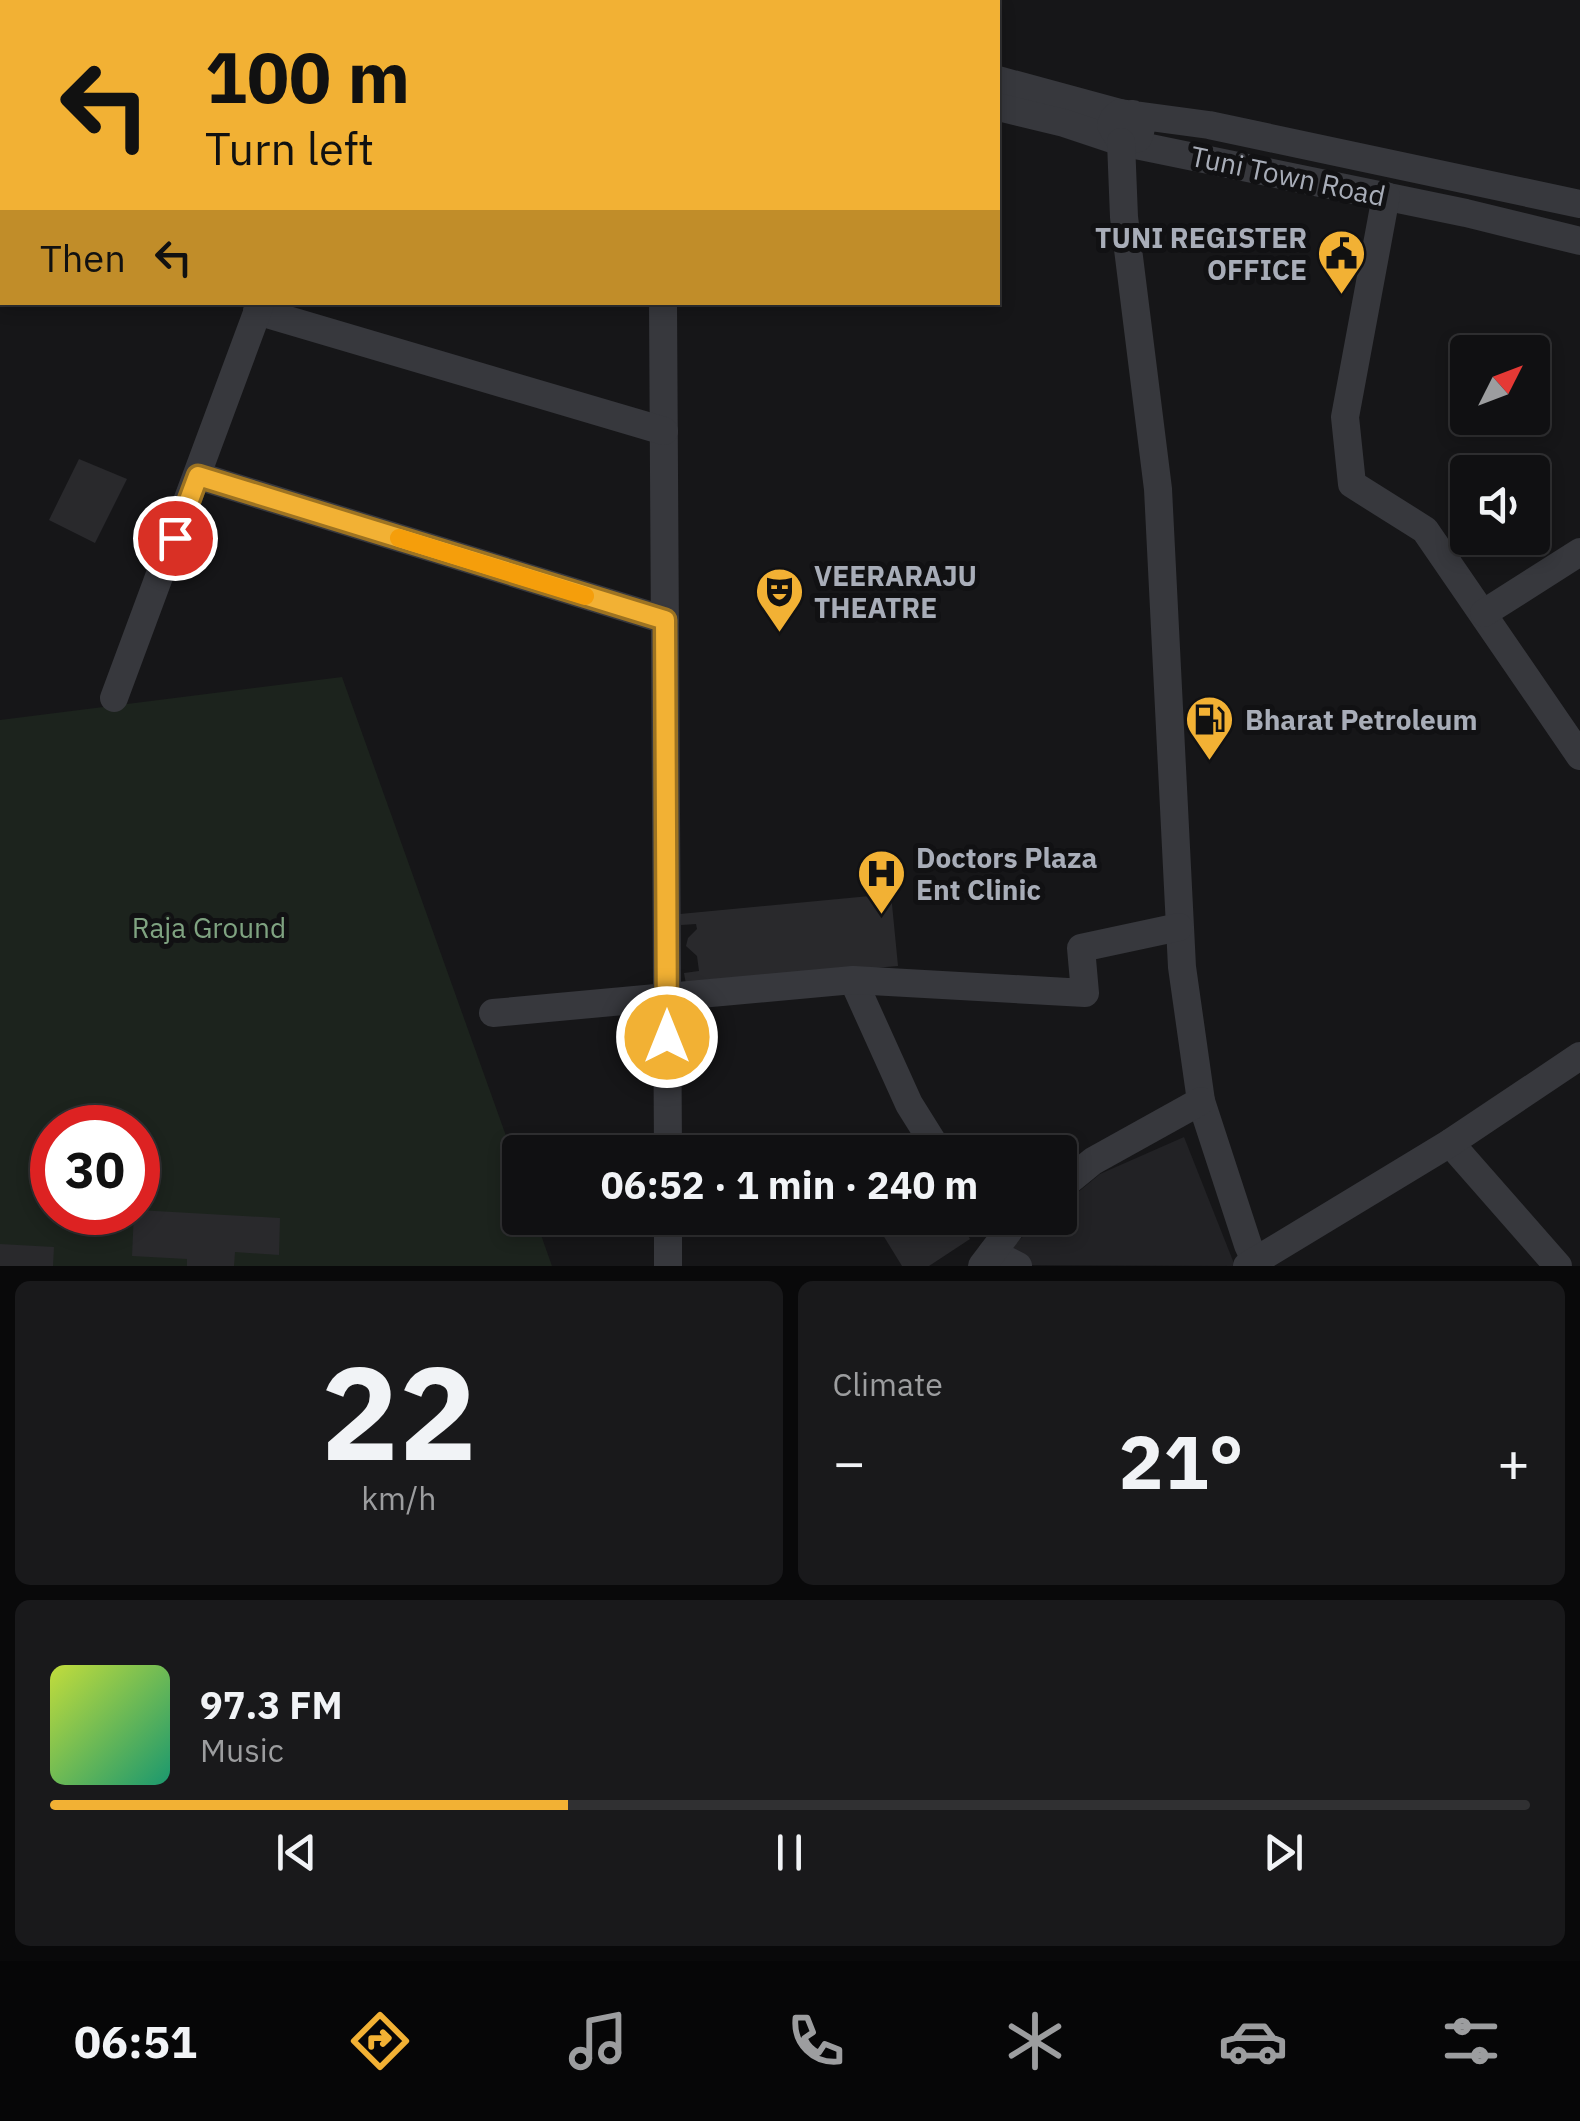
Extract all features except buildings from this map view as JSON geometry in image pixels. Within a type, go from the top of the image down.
[{"type":"street","name":"Tuni Town Road","points":[[1000,81],[1127,113],[1228,129],[1580,204]]},
{"type":"street","name":"Tuni Town Road","points":[[1000,107],[1121,142],[1466,212],[1580,241]]},
{"type":"street","points":[[1127,113],[1140,120],[1142,129],[1138,138],[1121,142],[1124,217],[1158,490],[1182,967],[1201,1101],[1254,1264],[1580,1056]]},
{"type":"street","points":[[1386,196],[1345,416],[1352,484],[1425,530],[1580,756]]},
{"type":"street","points":[[663,305],[668,1135]]},
{"type":"street","points":[[114,698],[259,307],[664,431]]},
{"type":"street","points":[[198,476],[665,620]]},
{"type":"street","points":[[1484,614],[1580,552]]},
{"type":"street","points":[[492,1013],[853,980],[1085,993],[1081,948],[1180,927]]},
{"type":"street","points":[[853,980],[909,1104],[928,1135]]},
{"type":"street","points":[[1077,1174],[1093,1160],[1201,1101]]},
{"type":"street","points":[[1450,1142],[1558,1266]]},
{"type":"street","points":[[668,1235],[668,1266]]},
{"type":"street","points":[[1001,1235],[987,1260],[1018,1266]]},
{"type":"shaded area","points":[[1184,1137],[1235,1266],[996,1265],[1025,1235],[1077,1235],[1077,1193],[1100,1174]]},
{"type":"green space","name":"Raja Ground","points":[[342,677],[506,1135],[502,1135],[502,1235],[541,1235],[552,1266],[0,1266],[0,720]]},
{"type":"slow traffic","points":[[399,538],[585,596]]},
{"type":"place","name":"TUNI REGISTER OFFICE","points":[[1342,296]]},
{"type":"place","name":"VEERARAJU THEATRE","points":[[779,634]]},
{"type":"place","name":"Bharat Petroleum","points":[[1210,762]]},
{"type":"place","name":"Doctors Plaza Ent Clinic","points":[[881,916]]},
{"type":"route","points":[[175,538],[198,476],[665,620],[667,1037]]}]
